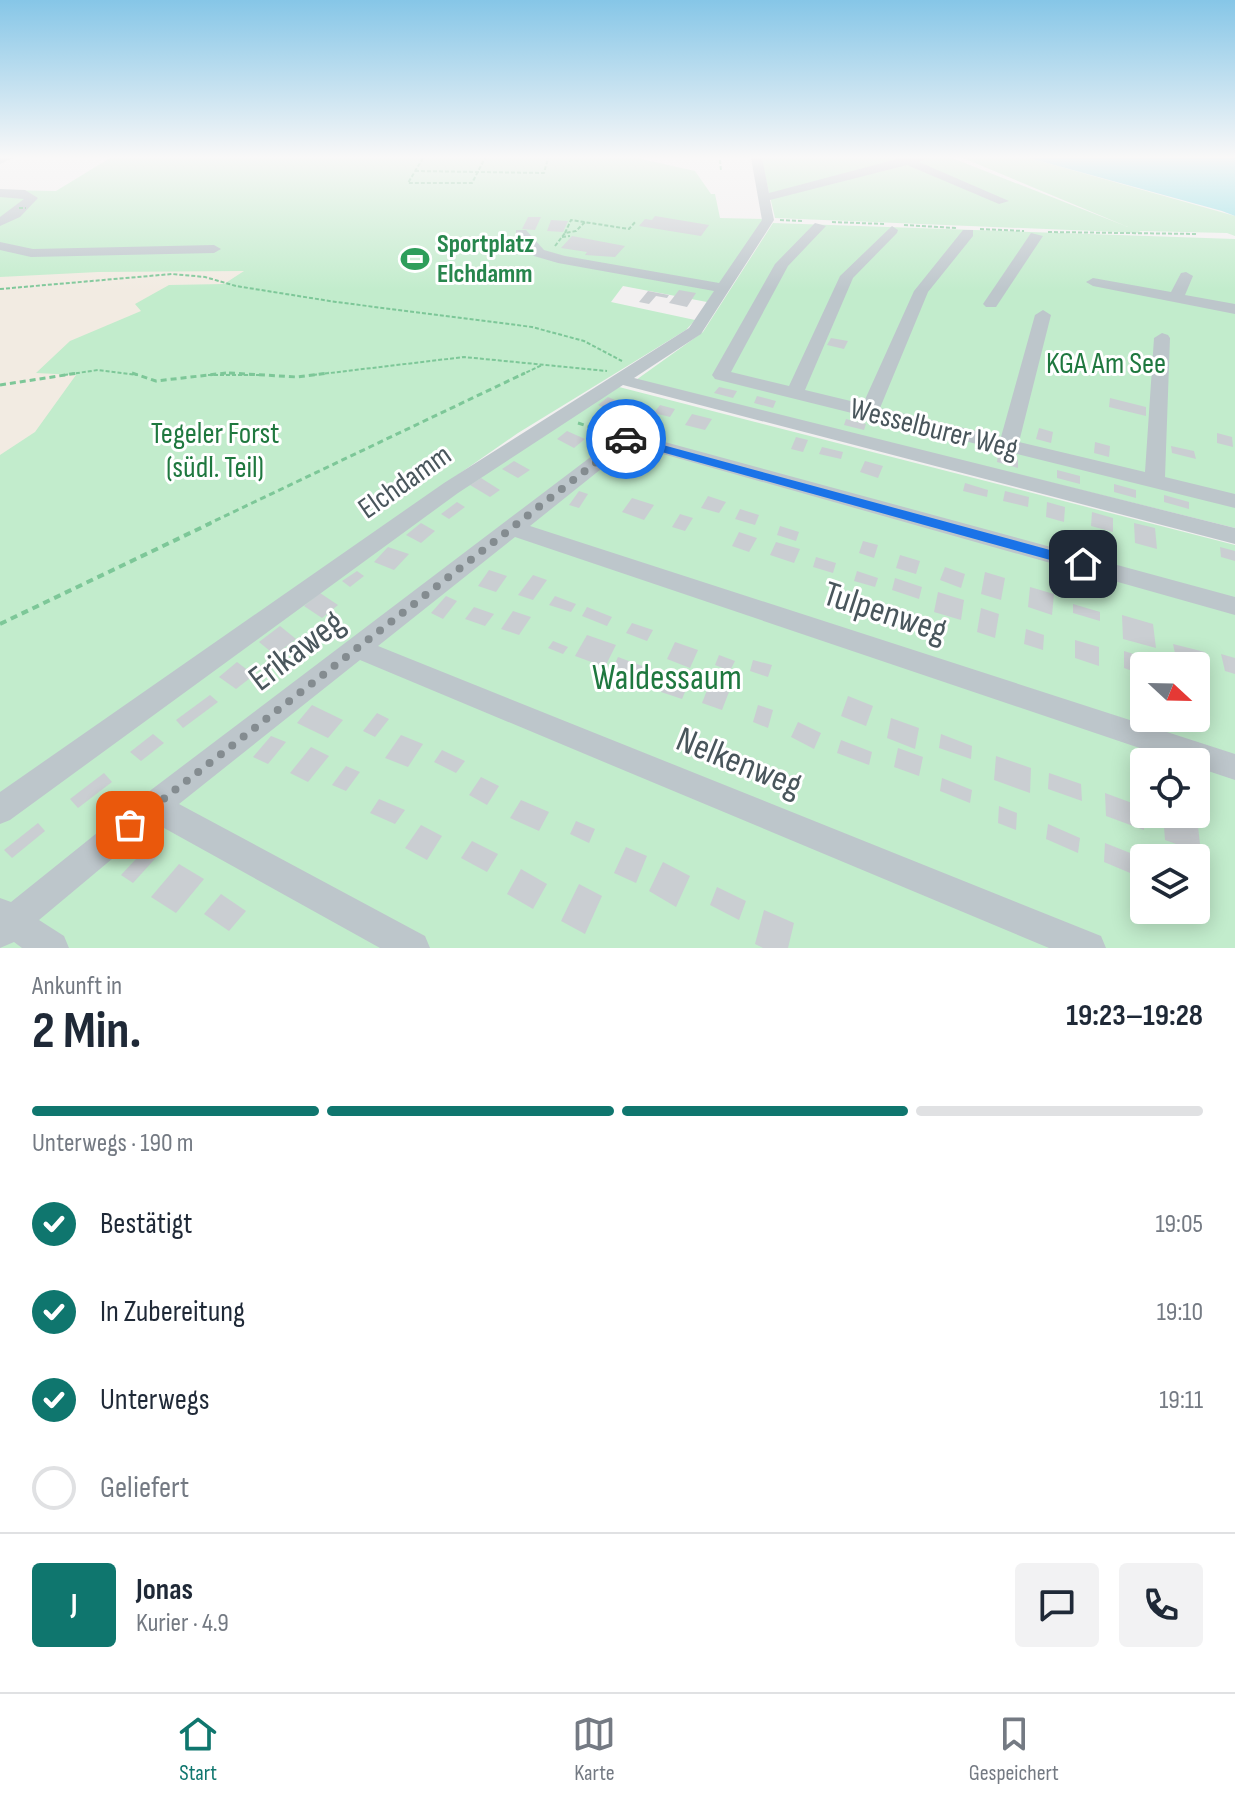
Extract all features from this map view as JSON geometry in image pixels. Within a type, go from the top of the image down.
[{"type":"street","points":[[0,222],[16,214],[28,202]]},
{"type":"street","points":[[765,202],[768,220]]},
{"type":"street","name":"Elchdamm","points":[[0,810],[451,488],[695,331],[768,220]]},
{"type":"street","points":[[819,223],[771,261],[721,375],[1235,501]]},
{"type":"street","points":[[794,394],[847,276],[891,226]]},
{"type":"street","points":[[521,233],[532,248],[547,256],[723,288]]},
{"type":"street","points":[[869,412],[921,291],[968,233]]},
{"type":"street","points":[[991,304],[1036,236]]},
{"type":"street","points":[[0,246],[16,247],[31,253],[214,249]]},
{"type":"street","points":[[744,256],[771,261]]},
{"type":"street","points":[[1176,298],[1186,276]]},
{"type":"street","points":[[1093,282],[1235,309]]},
{"type":"street","points":[[1008,446],[1043,315]]},
{"type":"street","points":[[1155,481],[1162,338]]},
{"type":"street","name":"Wesselburer Weg","points":[[628,374],[1235,536]]},
{"type":"street","points":[[628,438],[1235,606]]},
{"type":"street","name":"Erikaweg","points":[[4,923],[628,438]]},
{"type":"street","name":"Tulpenweg","points":[[513,528],[1235,767]]},
{"type":"street","name":"Nelkenweg","points":[[360,649],[1089,948]]},
{"type":"street","points":[[153,806],[413,948]]},
{"type":"street","points":[[4,923],[52,948]]},
{"type":"path","points":[[19,208],[26,208]]},
{"type":"path","points":[[547,256],[571,220],[629,229],[636,221]]},
{"type":"path","points":[[768,220],[912,226]]},
{"type":"path","points":[[563,235],[576,231],[585,222]]},
{"type":"path","points":[[1154,234],[1198,234]]},
{"type":"path","points":[[563,235],[570,236]]},
{"type":"path","points":[[0,289],[172,274],[205,277],[236,286],[336,302],[532,327],[584,341],[628,374]]},
{"type":"path","points":[[0,385],[98,370],[128,372],[156,381],[227,373],[297,377],[464,357],[628,374]]},
{"type":"path","points":[[0,624],[543,365]]},
{"type":"path","points":[[561,417],[600,432],[628,438]]},
{"type":"green space","name":"Tegeler Forst (südl. Teil)","points":[[0,202],[717,202],[720,218],[765,219],[707,302],[623,286],[611,302],[695,320],[686,330],[518,433],[0,793]]},
{"type":"green space","points":[[771,202],[1065,202],[1128,227],[1069,202],[1186,202],[1235,216],[1235,236],[1227,233],[1139,231],[1142,233],[775,218]]},
{"type":"green space","name":"KGA Am See","points":[[773,223],[1235,239],[1235,528],[636,380],[703,332]]},
{"type":"green space","name":"Waldessaum","points":[[619,387],[1235,545],[1235,948],[0,948],[0,820],[428,511]]},
{"type":"sand","points":[[244,271],[224,284],[169,285],[135,304],[141,311],[70,341],[36,373],[76,375],[35,432],[0,455],[0,277],[98,272]]},
{"type":"water","points":[[1190,202],[1235,202],[1235,216]]},
{"type":"building","points":[[655,216],[709,225],[701,236],[639,226],[645,219],[652,220]]},
{"type":"building","points":[[528,217],[541,217],[535,230],[522,229]]},
{"type":"building","points":[[551,220],[568,221],[563,232],[547,231]]},
{"type":"building","points":[[572,236],[625,246],[615,257],[585,255],[587,252],[561,248]]},
{"type":"building","points":[[679,290],[696,293],[687,307],[669,303]]},
{"type":"building","points":[[648,291],[669,295],[667,298],[656,296],[649,304],[639,302]]},
{"type":"building","points":[[831,338],[848,341],[844,349],[827,345]]},
{"type":"building","points":[[719,387],[737,391],[733,398],[714,393]]},
{"type":"building","points":[[757,396],[776,401],[773,408],[754,403]]},
{"type":"building","points":[[608,397],[620,402],[610,410],[598,405]]},
{"type":"building","points":[[1110,398],[1146,407],[1146,416],[1109,407]]},
{"type":"building","points":[[660,405],[675,409],[670,417],[654,413]]},
{"type":"building","points":[[692,414],[712,419],[705,430],[685,425]]},
{"type":"building","points":[[846,419],[866,424],[864,430],[844,425]]},
{"type":"building","points":[[1039,428],[1053,432],[1051,443],[1036,439]]},
{"type":"building","points":[[567,431],[585,439],[574,448],[557,439]]},
{"type":"building","points":[[1217,433],[1232,437],[1233,447],[1217,443]]},
{"type":"building","points":[[796,437],[808,440],[803,452],[791,449]]},
{"type":"building","points":[[1095,442],[1110,446],[1109,457],[1094,453]]},
{"type":"building","points":[[1171,446],[1194,451],[1196,459],[1172,453]]},
{"type":"building","points":[[822,447],[843,452],[841,459],[819,454]]},
{"type":"building","points":[[998,454],[1018,460],[1018,468],[997,462]]},
{"type":"building","points":[[514,461],[530,470],[518,478],[502,469]]},
{"type":"building","points":[[865,461],[883,466],[878,478],[860,472]]},
{"type":"building","points":[[1057,470],[1080,476],[1080,484],[1057,478]]},
{"type":"building","points":[[481,478],[500,490],[490,497],[470,485]]},
{"type":"building","points":[[965,483],[988,490],[987,497],[963,491]]},
{"type":"building","points":[[1114,484],[1136,490],[1136,498],[1114,492]]},
{"type":"building","points":[[579,491],[588,494],[579,508],[569,505]]},
{"type":"building","points":[[1005,491],[1029,497],[1028,507],[1003,501]]},
{"type":"building","points":[[1164,495],[1189,502],[1189,509],[1164,502]]},
{"type":"building","points":[[708,496],[726,502],[719,513],[701,508]]},
{"type":"building","points":[[632,498],[654,505],[644,520],[622,512]]},
{"type":"building","points":[[457,502],[465,507],[449,519],[441,514]]},
{"type":"building","points":[[1047,502],[1065,507],[1064,522],[1046,517]]},
{"type":"building","points":[[740,509],[759,515],[755,525],[735,519]]},
{"type":"building","points":[[1092,512],[1113,518],[1113,532],[1091,526]]},
{"type":"building","points":[[680,514],[693,518],[685,531],[672,527]]},
{"type":"building","points":[[421,523],[435,531],[421,543],[406,535]]},
{"type":"building","points":[[1134,523],[1155,528],[1157,549],[1135,543]]},
{"type":"building","points":[[780,526],[799,532],[796,541],[777,535]]},
{"type":"building","points":[[739,532],[757,538],[749,552],[732,546]]},
{"type":"building","points":[[863,541],[878,545],[874,558],[859,553]]},
{"type":"building","points":[[776,542],[800,549],[794,563],[770,555]]},
{"type":"building","points":[[388,547],[409,554],[394,570],[374,562]]},
{"type":"building","points":[[1220,547],[1235,551],[1235,561],[1221,557]]},
{"type":"building","points":[[900,555],[920,561],[916,574],[896,568]]},
{"type":"building","points":[[816,557],[836,563],[833,573],[813,567]]},
{"type":"building","points":[[945,567],[965,574],[961,588],[940,580]]},
{"type":"building","points":[[489,570],[507,576],[496,592],[478,586]]},
{"type":"building","points":[[357,571],[364,576],[350,587],[342,581]]},
{"type":"building","points":[[857,571],[878,578],[875,587],[854,581]]},
{"type":"building","points":[[985,572],[1005,578],[1001,600],[981,594]]},
{"type":"building","points":[[533,575],[547,580],[533,600],[518,595]]},
{"type":"building","points":[[895,578],[922,587],[919,599],[892,590]]},
{"type":"building","points":[[1030,587],[1054,594],[1052,615],[1028,607]]},
{"type":"building","points":[[938,592],[964,600],[961,620],[934,612]]},
{"type":"building","points":[[320,593],[338,605],[322,618],[304,606]]},
{"type":"building","points":[[446,596],[457,601],[443,619],[431,613]]},
{"type":"building","points":[[555,596],[576,604],[571,612],[549,605]]},
{"type":"building","points":[[1073,604],[1100,612],[1100,621],[1073,613]]},
{"type":"building","points":[[474,607],[494,614],[485,626],[465,619]]},
{"type":"building","points":[[587,607],[612,617],[607,626],[582,616]]},
{"type":"building","points":[[981,608],[999,614],[995,638],[977,632]]},
{"type":"building","points":[[513,611],[531,617],[519,635],[501,629]]},
{"type":"building","points":[[1122,615],[1153,624],[1156,648],[1123,639]]},
{"type":"building","points":[[632,623],[653,630],[647,641],[626,633]]},
{"type":"building","points":[[280,626],[296,639],[275,655],[259,642]]},
{"type":"building","points":[[1026,629],[1044,635],[1043,650],[1024,644]]},
{"type":"building","points":[[587,635],[616,645],[605,667],[575,656]]},
{"type":"building","points":[[1075,640],[1099,647],[1099,666],[1075,658]]},
{"type":"building","points":[[553,641],[568,647],[563,654],[548,648]]},
{"type":"building","points":[[675,642],[698,650],[690,668],[667,659]]},
{"type":"building","points":[[1173,644],[1205,652],[1175,652]]},
{"type":"building","points":[[1124,651],[1130,653],[1130,670],[1124,668]]},
{"type":"building","points":[[1221,654],[1235,658],[1235,674],[1225,671]]},
{"type":"building","points":[[719,655],[735,661],[730,671],[715,665]]},
{"type":"building","points":[[618,657],[645,667],[640,678],[613,668]]},
{"type":"building","points":[[753,660],[772,665],[768,677],[750,671]]},
{"type":"building","points":[[237,662],[254,675],[236,689],[219,677]]},
{"type":"building","points":[[671,671],[691,678],[682,699],[661,692]]},
{"type":"building","points":[[709,685],[729,692],[722,710],[702,703]]},
{"type":"building","points":[[210,695],[218,702],[183,728],[176,720]]},
{"type":"building","points":[[848,696],[873,706],[866,726],[841,716]]},
{"type":"building","points":[[312,705],[343,720],[328,738],[297,723]]},
{"type":"building","points":[[758,705],[773,710],[768,728],[753,722]]},
{"type":"building","points":[[377,713],[389,719],[375,737],[363,731]]},
{"type":"building","points":[[891,718],[919,728],[915,749],[887,738]]},
{"type":"building","points":[[798,722],[821,733],[814,749],[791,737]]},
{"type":"building","points":[[153,734],[164,743],[141,761],[130,752]]},
{"type":"building","points":[[941,734],[972,746],[971,759],[939,748]]},
{"type":"building","points":[[401,735],[423,744],[408,767],[385,758]]},
{"type":"building","points":[[271,736],[286,742],[268,764],[253,757]]},
{"type":"building","points":[[841,740],[872,752],[869,765],[837,753]]},
{"type":"building","points":[[311,747],[329,756],[308,782],[290,773]]},
{"type":"building","points":[[898,748],[923,757],[919,776],[894,767]]},
{"type":"building","points":[[442,750],[465,761],[456,773],[434,762]]},
{"type":"building","points":[[996,756],[1031,768],[1030,793],[994,780]]},
{"type":"building","points":[[346,766],[360,772],[346,791],[332,785]]},
{"type":"building","points":[[104,773],[112,782],[78,808],[70,799]]},
{"type":"building","points":[[1049,773],[1081,784],[1082,801],[1048,789]]},
{"type":"building","points":[[481,777],[499,786],[487,805],[469,795]]},
{"type":"building","points":[[942,778],[972,790],[970,803],[940,791]]},
{"type":"building","points":[[1105,793],[1130,802],[1130,825],[1106,816]]},
{"type":"building","points":[[379,799],[405,810],[395,824],[370,813]]},
{"type":"building","points":[[521,800],[549,812],[539,831],[510,818]]},
{"type":"building","points":[[999,806],[1017,813],[1016,830],[998,823]]},
{"type":"building","points":[[576,821],[595,829],[589,843],[570,834]]},
{"type":"building","points":[[38,823],[45,831],[12,858],[4,850]]},
{"type":"building","points":[[1048,824],[1080,838],[1078,853],[1046,839]]},
{"type":"building","points":[[421,825],[442,836],[427,860],[405,848]]},
{"type":"building","points":[[1164,828],[1198,828],[1200,844],[1176,844],[1165,840]]},
{"type":"building","points":[[472,841],[498,854],[487,872],[461,858]]},
{"type":"building","points":[[1105,843],[1130,853],[1130,873],[1104,862]]},
{"type":"building","points":[[150,844],[162,851],[133,883],[121,875]]},
{"type":"building","points":[[626,847],[647,856],[636,883],[614,873]]},
{"type":"building","points":[[663,862],[690,876],[676,907],[649,891]]},
{"type":"building","points":[[179,864],[204,879],[176,913],[151,897]]},
{"type":"building","points":[[521,869],[547,884],[533,909],[507,894]]},
{"type":"building","points":[[579,884],[602,896],[585,934],[561,921]]},
{"type":"building","points":[[717,887],[746,901],[739,920],[710,905]]},
{"type":"building","points":[[221,894],[246,911],[229,931],[204,914]]},
{"type":"building","points":[[764,910],[794,923],[788,948],[763,948],[755,944]]},
{"type":"way so far","points":[[130,825],[626,439]]},
{"type":"place","name":"Sportplatz Elchdamm","points":[[415,259]]},
{"type":"route","points":[[626,439],[1083,564]]}]
